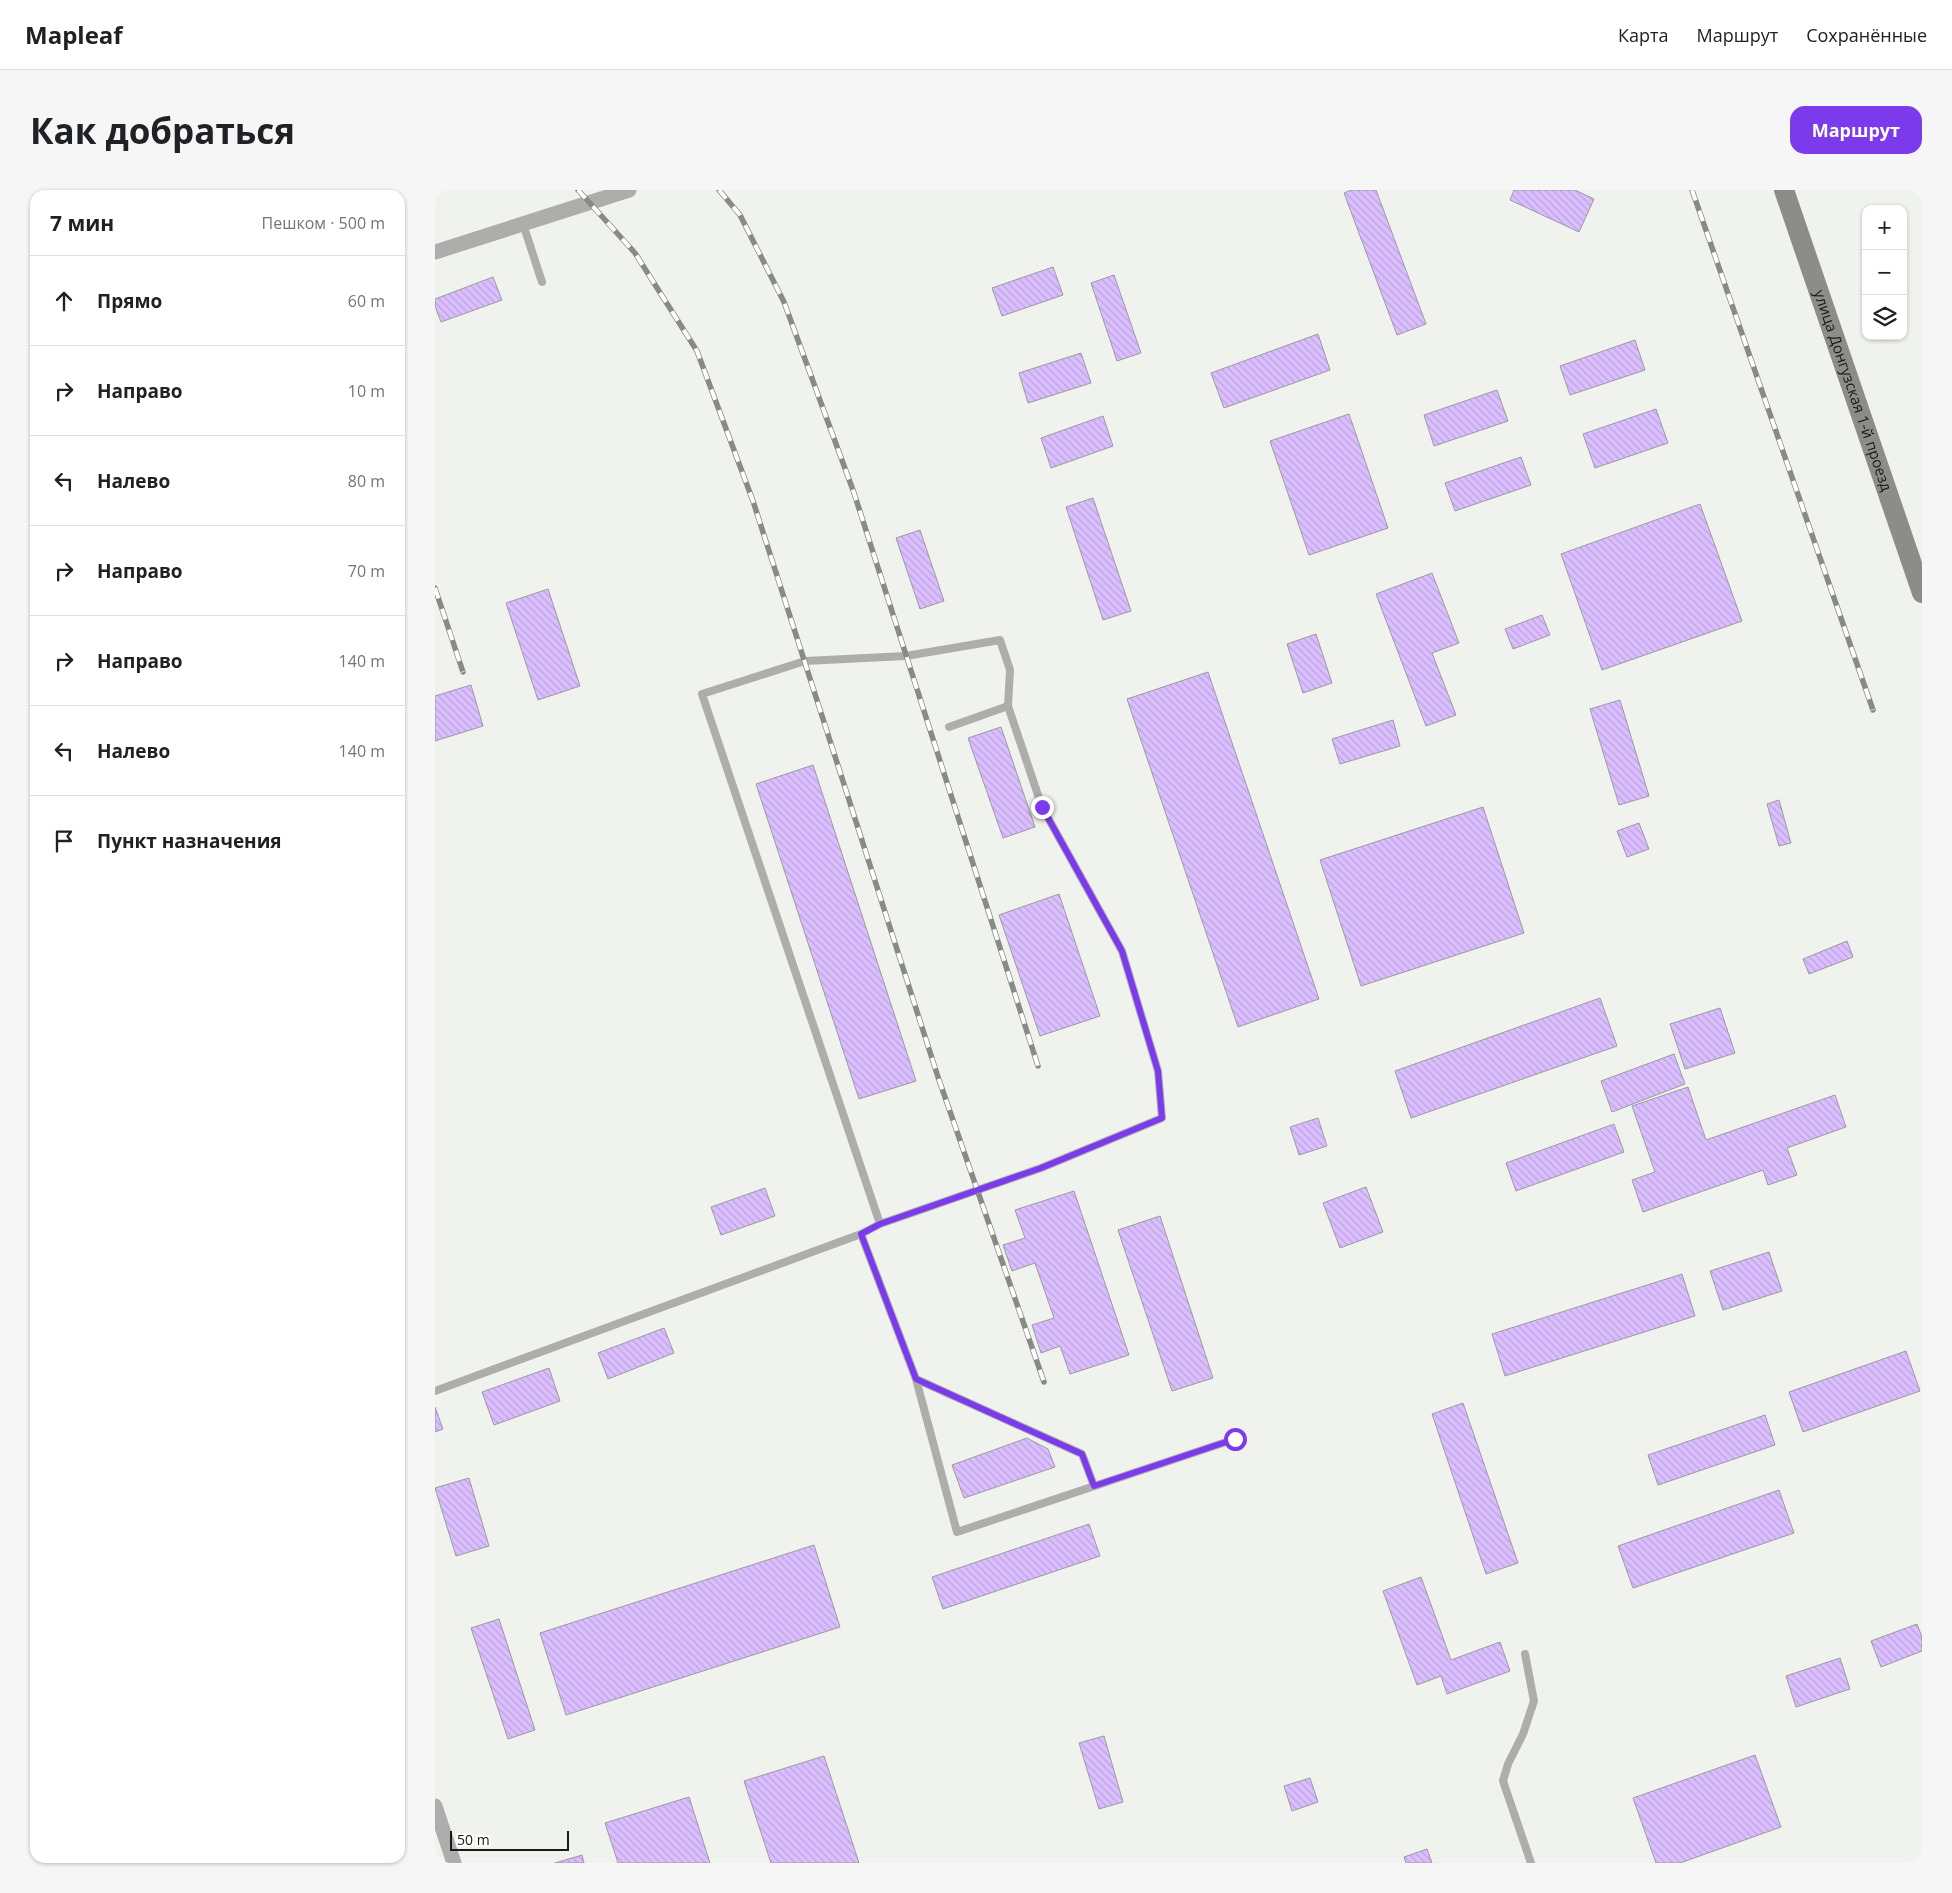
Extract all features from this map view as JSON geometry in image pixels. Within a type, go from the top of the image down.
[{"type":"street","points":[[435,252],[629,190]]},
{"type":"street","name":"улица Донгузская 1-й проезд","points":[[1783,190],[1922,593]]},
{"type":"street","points":[[435,1806],[454,1863]]},
{"type":"lane","points":[[523,224],[542,282]]},
{"type":"lane","points":[[435,1390],[861,1234],[880,1224],[1041,1168],[1162,1118],[1158,1071],[1122,951],[1042,807],[1008,706],[1010,670],[1000,640],[906,656],[805,661],[702,694],[880,1224]]},
{"type":"lane","points":[[949,727],[1008,706]]},
{"type":"lane","points":[[861,1234],[916,1379],[957,1532],[1235,1439]]},
{"type":"lane","points":[[916,1379],[1082,1454],[1094,1486]]},
{"type":"lane","points":[[1525,1654],[1534,1701],[1523,1734],[1508,1764],[1503,1781],[1531,1863]]},
{"type":"building","points":[[1351,190],[1376,190],[1426,324],[1397,335],[1344,193]]},
{"type":"building","points":[[1514,190],[1575,190],[1594,199],[1579,232],[1510,200]]},
{"type":"building","points":[[1053,267],[1063,295],[1002,316],[992,288]]},
{"type":"building","points":[[1114,275],[1141,353],[1117,361],[1091,283]]},
{"type":"building","points":[[493,277],[502,300],[441,322],[435,306],[435,299]]},
{"type":"building","points":[[1318,334],[1330,370],[1224,408],[1211,373]]},
{"type":"building","points":[[1635,340],[1645,370],[1570,395],[1560,366]]},
{"type":"building","points":[[1081,353],[1091,383],[1028,403],[1019,373]]},
{"type":"building","points":[[1497,390],[1508,421],[1434,446],[1424,415]]},
{"type":"building","points":[[1656,409],[1668,443],[1595,468],[1583,434]]},
{"type":"building","points":[[1349,414],[1388,528],[1309,555],[1270,441]]},
{"type":"building","points":[[1103,416],[1113,446],[1051,468],[1041,438]]},
{"type":"building","points":[[1521,457],[1531,485],[1455,511],[1445,483]]},
{"type":"building","points":[[1093,498],[1131,611],[1103,620],[1066,507]]},
{"type":"building","points":[[1700,504],[1742,621],[1602,670],[1561,554]]},
{"type":"building","points":[[920,530],[944,601],[920,609],[896,538]]},
{"type":"building","points":[[1432,573],[1459,643],[1432,653],[1456,715],[1426,726],[1376,594]]},
{"type":"building","points":[[548,589],[580,686],[538,700],[506,603]]},
{"type":"building","points":[[1542,615],[1550,635],[1513,649],[1505,629]]},
{"type":"building","points":[[1316,634],[1332,683],[1303,693],[1287,644]]},
{"type":"building","points":[[1208,672],[1319,999],[1238,1027],[1127,699]]},
{"type":"building","points":[[471,685],[483,726],[435,741],[435,696]]},
{"type":"building","points":[[1620,700],[1649,796],[1619,805],[1590,709]]},
{"type":"building","points":[[1393,720],[1400,746],[1340,764],[1332,739]]},
{"type":"building","points":[[1001,727],[1035,827],[1003,838],[968,738]]},
{"type":"building","points":[[813,765],[916,1081],[859,1099],[756,784]]},
{"type":"building","points":[[1779,800],[1791,843],[1779,846],[1767,804]]},
{"type":"building","points":[[1483,807],[1524,933],[1361,986],[1320,860]]},
{"type":"building","points":[[1639,823],[1649,849],[1627,857],[1617,831]]},
{"type":"building","points":[[1059,894],[1100,1016],[1040,1036],[999,915]]},
{"type":"building","points":[[1847,941],[1853,957],[1809,974],[1803,959]]},
{"type":"building","points":[[1600,998],[1617,1046],[1411,1118],[1395,1071]]},
{"type":"building","points":[[1720,1008],[1735,1053],[1685,1069],[1670,1024]]},
{"type":"building","points":[[1674,1054],[1685,1084],[1612,1112],[1601,1081]]},
{"type":"building","points":[[1688,1087],[1706,1140],[1835,1095],[1846,1127],[1787,1148],[1797,1175],[1768,1185],[1763,1170],[1643,1212],[1632,1180],[1655,1172],[1632,1106]]},
{"type":"building","points":[[1318,1118],[1327,1146],[1299,1155],[1290,1127]]},
{"type":"building","points":[[1614,1124],[1624,1152],[1516,1191],[1506,1163]]},
{"type":"building","points":[[1366,1187],[1383,1232],[1340,1248],[1323,1203]]},
{"type":"building","points":[[765,1188],[775,1216],[721,1235],[711,1207]]},
{"type":"building","points":[[1074,1191],[1129,1355],[1070,1374],[1060,1346],[1041,1353],[1032,1325],[1054,1318],[1035,1263],[1012,1271],[1003,1245],[1025,1238],[1015,1210]]},
{"type":"building","points":[[1160,1216],[1213,1378],[1172,1391],[1118,1230]]},
{"type":"building","points":[[1769,1252],[1782,1291],[1723,1310],[1710,1271]]},
{"type":"building","points":[[1682,1274],[1695,1316],[1505,1376],[1492,1334]]},
{"type":"building","points":[[664,1328],[674,1353],[608,1379],[598,1353]]},
{"type":"building","points":[[1906,1351],[1920,1391],[1803,1432],[1789,1392]]},
{"type":"building","points":[[549,1368],[560,1401],[494,1425],[482,1392]]},
{"type":"building","points":[[1463,1403],[1518,1563],[1486,1574],[1432,1414]]},
{"type":"building","points":[[435,1407],[443,1429],[435,1432]]},
{"type":"building","points":[[1765,1415],[1775,1445],[1658,1485],[1648,1455]]},
{"type":"building","points":[[1027,1438],[1048,1449],[1055,1467],[964,1498],[952,1465]]},
{"type":"building","points":[[469,1478],[489,1546],[456,1556],[435,1488]]},
{"type":"building","points":[[1779,1490],[1794,1533],[1633,1588],[1618,1546]]},
{"type":"building","points":[[1089,1524],[1100,1556],[943,1609],[932,1577]]},
{"type":"building","points":[[814,1545],[840,1627],[566,1715],[540,1633]]},
{"type":"building","points":[[1421,1577],[1451,1660],[1500,1642],[1510,1671],[1447,1694],[1441,1676],[1417,1685],[1383,1591]]},
{"type":"building","points":[[499,1619],[535,1730],[508,1739],[471,1628]]},
{"type":"building","points":[[1917,1624],[1922,1637],[1922,1651],[1881,1667],[1871,1641]]},
{"type":"building","points":[[1840,1658],[1850,1689],[1796,1707],[1786,1676]]},
{"type":"building","points":[[1104,1736],[1123,1802],[1099,1809],[1079,1743]]},
{"type":"building","points":[[1755,1755],[1781,1827],[1680,1863],[1656,1863],[1633,1798]]},
{"type":"building","points":[[824,1756],[859,1863],[771,1863],[744,1781]]},
{"type":"building","points":[[1310,1778],[1318,1802],[1292,1811],[1284,1786]]},
{"type":"building","points":[[689,1797],[710,1863],[618,1863],[605,1823]]},
{"type":"building","points":[[1427,1849],[1432,1863],[1406,1863],[1404,1857]]},
{"type":"building","points":[[582,1855],[584,1863],[555,1863]]},
{"type":"railway","points":[[578,190],[635,253],[697,351],[753,501],[938,1077],[1044,1382]]},
{"type":"railway","points":[[719,190],[740,215],[784,302],[854,493],[1038,1066]]},
{"type":"railway","points":[[1692,190],[1873,710]]},
{"type":"railway","points":[[435,588],[463,672]]},
{"type":"route","points":[[1042,807],[1122,951],[1158,1071],[1162,1118],[1041,1168],[880,1224],[861,1234],[916,1379],[1082,1454],[1094,1486],[1235,1439]]}]
